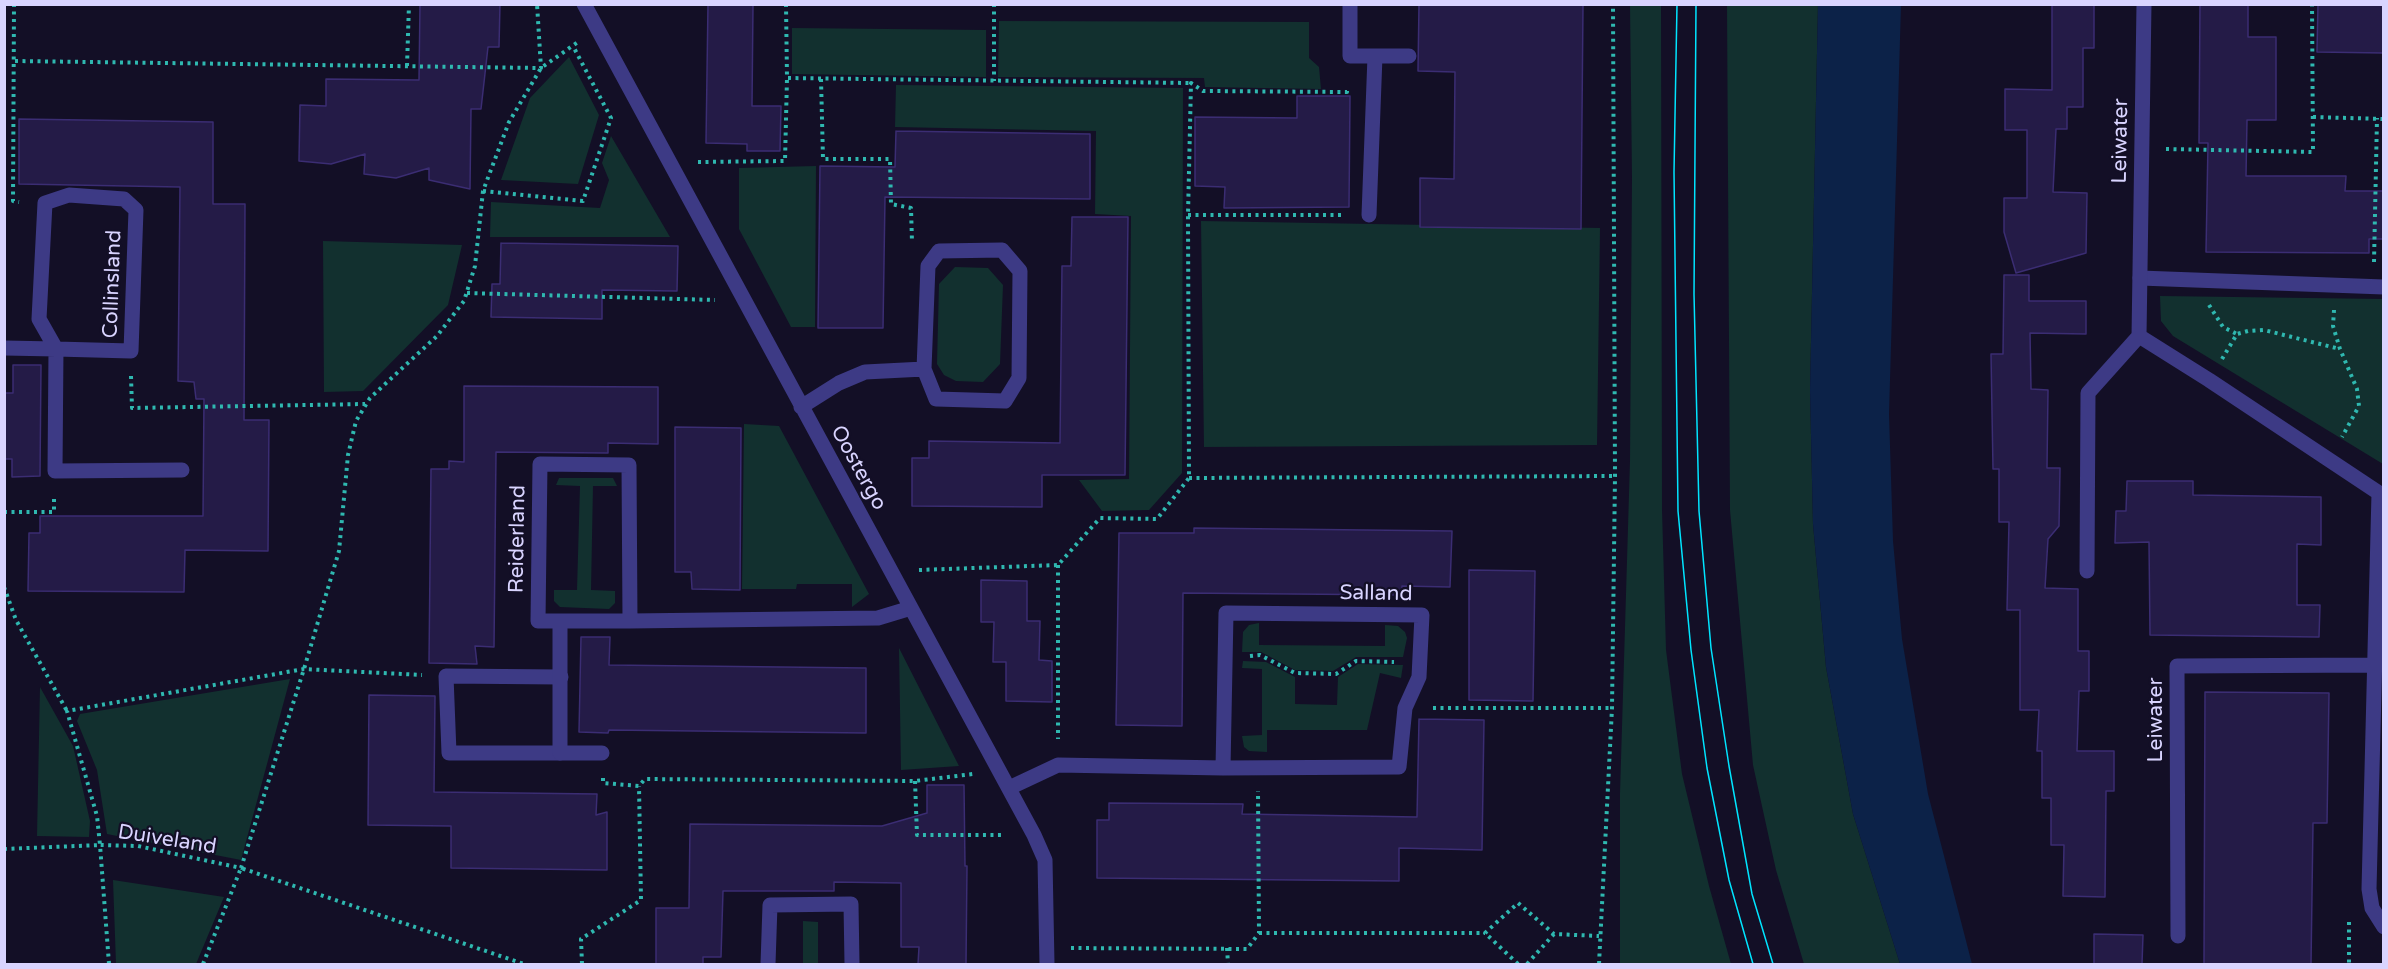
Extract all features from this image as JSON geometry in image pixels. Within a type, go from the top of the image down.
[{"type":"street","name":"Oostergo","points":[[584,4],[1034,835],[1045,860],[1047,964]]},
{"type":"street","points":[[1350,4],[1350,56],[1409,56]]},
{"type":"street","name":"Leiwater","points":[[2139,336],[2144,4]]},
{"type":"street","points":[[1369,216],[1375,56]]},
{"type":"street","name":"Collinsland","points":[[4,348],[131,351],[136,210],[124,199],[69,195],[45,203]]},
{"type":"street","points":[[45,203],[39,319],[56,349],[55,471],[182,470]]},
{"type":"street","points":[[1002,250],[1020,271],[1019,378],[1005,401],[936,399],[924,369],[928,266],[939,251],[1002,250]]},
{"type":"street","points":[[2140,278],[2378,286]]},
{"type":"street","points":[[2087,571],[2088,393],[2139,336],[2379,493],[2369,889],[2372,908],[2384,927]]},
{"type":"street","points":[[801,407],[839,383],[865,372],[924,369]]},
{"type":"street","name":"Reiderland","points":[[630,621],[629,465],[540,464],[538,621],[630,621],[878,618],[911,608]]},
{"type":"street","name":"Salland","points":[[1009,788],[1058,765],[1224,768],[1399,767],[1405,708],[1419,677],[1422,615],[1226,613],[1224,768]]},
{"type":"street","points":[[560,621],[560,753]]},
{"type":"street","name":"Leiwater","points":[[2178,936],[2177,666],[2375,665]]},
{"type":"street","points":[[561,677],[446,676],[449,753],[602,753]]},
{"type":"street","points":[[768,964],[770,905],[851,904],[852,964]]},
{"type":"path","points":[[14,4],[13,201],[45,203]]},
{"type":"path","points":[[406,66],[409,4]]},
{"type":"path","points":[[537,4],[541,68]]},
{"type":"path","points":[[671,163],[785,161],[786,4]]},
{"type":"path","points":[[993,4],[994,81]]},
{"type":"path","points":[[1599,964],[1612,708],[1615,476],[1613,4]]},
{"type":"path","points":[[2142,149],[2313,152],[2312,4]]},
{"type":"path","points":[[131,351],[132,408],[366,405],[437,336],[464,302],[475,266],[483,191],[509,122],[541,68],[598,28]]},
{"type":"path","points":[[483,191],[583,201],[611,118],[573,46]]},
{"type":"path","points":[[787,78],[1191,83],[1203,91],[1347,92],[1350,56]]},
{"type":"path","points":[[15,61],[541,68]]},
{"type":"path","points":[[821,79],[823,159],[890,159],[891,204],[910,208],[912,242],[939,251]]},
{"type":"path","points":[[1058,765],[1058,566],[1100,518],[1157,519],[1189,478],[1188,215],[1191,83]]},
{"type":"path","points":[[2313,117],[2384,118]]},
{"type":"path","points":[[2377,118],[2378,286]]},
{"type":"path","points":[[4,151],[13,151]]},
{"type":"path","points":[[1188,215],[1369,216]]},
{"type":"path","points":[[2199,280],[2209,306],[2223,327],[2237,334],[2264,330],[2340,349]]},
{"type":"path","points":[[2329,460],[2359,406],[2357,389],[2333,326],[2335,285]]},
{"type":"path","points":[[466,293],[744,300]]},
{"type":"path","points":[[2209,380],[2237,334]]},
{"type":"path","name":"Duiveland","points":[[203,964],[241,868],[339,551],[348,455],[356,421],[366,405]]},
{"type":"path","points":[[4,512],[54,512],[55,471]]},
{"type":"path","points":[[1189,478],[1615,476]]},
{"type":"path","points":[[892,571],[1058,566]]},
{"type":"path","points":[[4,587],[16,620],[67,711],[97,816],[100,845],[4,849]]},
{"type":"path","points":[[1226,658],[1260,655],[1295,673],[1336,674],[1356,661],[1419,662]]},
{"type":"path","points":[[67,711],[304,669],[446,676]]},
{"type":"path","points":[[1405,708],[1612,708]]},
{"type":"path","points":[[602,753],[603,783],[639,786]]},
{"type":"path","points":[[1047,948],[1247,949],[1259,933],[1258,767]]},
{"type":"path","points":[[582,964],[581,939],[641,900],[639,786],[645,779],[915,781],[1000,771]]},
{"type":"path","points":[[915,781],[917,835],[1034,835]]},
{"type":"path","name":"Duiveland","points":[[109,964],[100,845],[138,846],[241,868]]},
{"type":"path","points":[[241,868],[524,964]]},
{"type":"path","points":[[1259,933],[1485,933],[1518,903],[1554,934],[1599,936]]},
{"type":"path","points":[[1485,933],[1518,964]]},
{"type":"path","points":[[1527,964],[1554,934]]},
{"type":"path","points":[[1227,948],[1228,964]]},
{"type":"green space","points":[[1661,4],[1662,510],[1666,650],[1682,774],[1709,886],[1731,964],[1620,964],[1620,793],[1630,461],[1632,178],[1630,5]]},
{"type":"green space","points":[[1727,5],[1818,5],[1810,390],[1813,524],[1826,667],[1853,814],[1900,964],[1804,964],[1776,870],[1753,765],[1730,510]]},
{"type":"green space","points":[[999,21],[1309,22],[1309,58],[1319,67],[1321,89],[1205,87],[1204,78],[998,77]]},
{"type":"green space","points":[[792,28],[986,30],[986,77],[792,74]]},
{"type":"green space","points":[[569,57],[599,115],[578,184],[501,180],[530,98]]},
{"type":"green space","points":[[896,85],[1183,88],[1182,473],[1149,510],[1102,511],[1079,480],[1129,479],[1131,216],[1095,214],[1096,131],[895,127]]},
{"type":"green space","points":[[611,136],[670,237],[490,237],[491,202],[600,208],[609,180],[602,163]]},
{"type":"green space","points":[[816,166],[815,327],[791,327],[739,229],[739,168]]},
{"type":"green space","points":[[1201,221],[1600,228],[1597,445],[1204,447]]},
{"type":"green space","points":[[323,241],[462,245],[448,305],[363,391],[324,392]]},
{"type":"green space","points":[[955,267],[988,268],[1003,285],[1000,364],[983,382],[956,381],[944,375],[937,364],[939,284]]},
{"type":"green space","points":[[2160,296],[2383,299],[2383,464],[2173,336],[2161,321]]},
{"type":"green space","points":[[744,424],[779,426],[869,594],[852,607],[852,584],[797,584],[796,589],[742,589]]},
{"type":"green space","points":[[559,478],[613,478],[617,486],[593,486],[591,590],[615,591],[615,603],[609,609],[560,607],[554,601],[554,590],[577,590],[580,486],[556,485]]},
{"type":"green space","points":[[1259,623],[1259,645],[1385,646],[1385,625],[1398,626],[1405,632],[1407,638],[1403,657],[1356,657],[1333,671],[1295,670],[1261,652],[1242,652],[1243,632],[1249,625]]},
{"type":"green space","points":[[899,648],[959,766],[901,770]]},
{"type":"green space","points":[[1243,661],[1266,662],[1295,677],[1295,704],[1337,705],[1338,677],[1358,664],[1403,665],[1401,678],[1380,673],[1367,730],[1267,730],[1267,752],[1249,751],[1244,747],[1242,736],[1262,735],[1262,669],[1242,668]]},
{"type":"green space","points":[[290,679],[241,860],[107,834],[97,770],[77,721],[80,714]]},
{"type":"green space","points":[[40,687],[73,746],[90,821],[89,837],[37,836]]},
{"type":"green space","points":[[113,880],[224,897],[196,964],[116,964]]},
{"type":"green space","points":[[803,921],[818,922],[818,964],[803,964]]},
{"type":"water","points":[[1818,5],[1901,5],[1889,414],[1893,541],[1902,639],[1928,794],[1972,964],[1900,964],[1853,814],[1826,667],[1813,524],[1810,390]]},
{"type":"building","points":[[420,4],[500,4],[499,47],[488,47],[481,109],[471,109],[470,189],[429,180],[429,168],[396,178],[364,174],[365,154],[331,164],[299,161],[300,105],[326,106],[326,79],[419,80]]},
{"type":"building","points":[[708,4],[753,4],[752,106],[781,106],[780,151],[747,151],[747,144],[706,143]]},
{"type":"building","points":[[1419,4],[1583,4],[1581,229],[1420,227],[1420,178],[1454,179],[1455,72],[1418,71]]},
{"type":"building","points":[[2052,4],[2094,4],[2094,48],[2083,48],[2083,107],[2067,107],[2067,129],[2056,129],[2053,192],[2087,193],[2086,253],[2016,273],[2004,232],[2004,198],[2027,198],[2027,130],[2005,130],[2005,89],[2052,90]]},
{"type":"building","points":[[2200,4],[2248,4],[2248,37],[2276,37],[2276,120],[2247,120],[2246,176],[2346,176],[2345,191],[2384,191],[2384,239],[2369,239],[2369,253],[2206,252],[2208,143],[2199,143]]},
{"type":"building","points":[[2318,4],[2384,5],[2384,53],[2317,52]]},
{"type":"building","points":[[1297,96],[1350,96],[1349,207],[1224,208],[1225,187],[1195,186],[1195,117],[1297,118]]},
{"type":"building","points":[[19,119],[213,122],[213,204],[245,204],[244,420],[269,420],[268,551],[185,550],[184,592],[28,591],[29,533],[40,533],[40,516],[203,516],[204,399],[196,399],[194,382],[178,381],[180,187],[19,184]]},
{"type":"building","points":[[896,131],[1090,134],[1090,199],[885,197],[883,328],[818,328],[820,166],[895,167]]},
{"type":"building","points":[[1072,217],[1128,217],[1125,475],[1042,475],[1042,507],[912,506],[912,458],[929,458],[929,441],[1060,443],[1062,266],[1071,266]]},
{"type":"building","points":[[501,243],[678,246],[677,291],[602,290],[602,319],[491,317],[492,284],[500,284]]},
{"type":"building","points":[[2004,275],[2029,275],[2029,301],[2086,301],[2086,334],[2030,333],[2031,389],[2048,390],[2047,468],[2060,468],[2059,526],[2048,539],[2045,588],[2078,589],[2078,651],[2089,651],[2089,691],[2079,691],[2077,751],[2114,751],[2114,791],[2106,791],[2105,897],[2063,896],[2064,845],[2051,845],[2051,798],[2042,798],[2042,751],[2037,751],[2039,710],[2020,710],[2020,610],[2007,610],[2009,522],[1999,522],[1999,469],[1993,469],[1991,354],[2003,354]]},
{"type":"building","points":[[13,365],[41,365],[40,476],[12,477],[12,459],[4,459],[4,393],[13,393]]},
{"type":"building","points":[[464,386],[658,387],[658,444],[608,443],[608,453],[496,452],[494,647],[475,646],[477,664],[429,663],[431,469],[449,469],[449,461],[464,462]]},
{"type":"building","points":[[675,427],[741,428],[740,590],[692,589],[691,572],[675,572]]},
{"type":"building","points":[[2127,481],[2193,481],[2193,495],[2321,497],[2321,545],[2297,544],[2297,605],[2320,605],[2319,637],[2150,635],[2149,542],[2115,543],[2116,511],[2126,511]]},
{"type":"building","points":[[1194,528],[1452,531],[1450,587],[1402,586],[1402,595],[1183,593],[1182,726],[1116,725],[1119,533],[1194,533]]},
{"type":"building","points":[[1469,570],[1535,571],[1533,701],[1469,700]]},
{"type":"building","points":[[981,580],[1027,581],[1027,621],[1040,621],[1039,660],[1052,661],[1052,702],[1006,701],[1006,662],[993,662],[994,622],[981,622]]},
{"type":"building","points":[[581,637],[610,637],[609,665],[866,668],[866,733],[609,730],[608,733],[579,732]]},
{"type":"building","points":[[2205,692],[2329,693],[2327,823],[2313,823],[2311,964],[2204,964]]},
{"type":"building","points":[[369,695],[435,696],[434,792],[597,794],[596,815],[607,812],[607,870],[451,868],[451,826],[368,825]]},
{"type":"building","points":[[1419,719],[1484,720],[1482,850],[1399,848],[1399,881],[1097,878],[1097,820],[1109,820],[1109,803],[1243,804],[1242,814],[1417,817]]},
{"type":"building","points":[[927,785],[964,785],[965,866],[967,866],[966,964],[918,964],[919,947],[901,947],[901,883],[834,882],[834,891],[723,891],[721,957],[703,957],[703,964],[656,964],[656,908],[689,908],[690,824],[882,826],[927,813]]},
{"type":"building","points":[[2094,934],[2143,935],[2142,964],[2094,964]]},
{"type":"tram line","points":[[1677,4],[1674,172],[1678,511],[1691,650],[1707,768],[1729,880],[1753,964]]},
{"type":"tram line","points":[[1696,4],[1694,294],[1699,511],[1711,648],[1729,766],[1752,894],[1773,964]]}]
